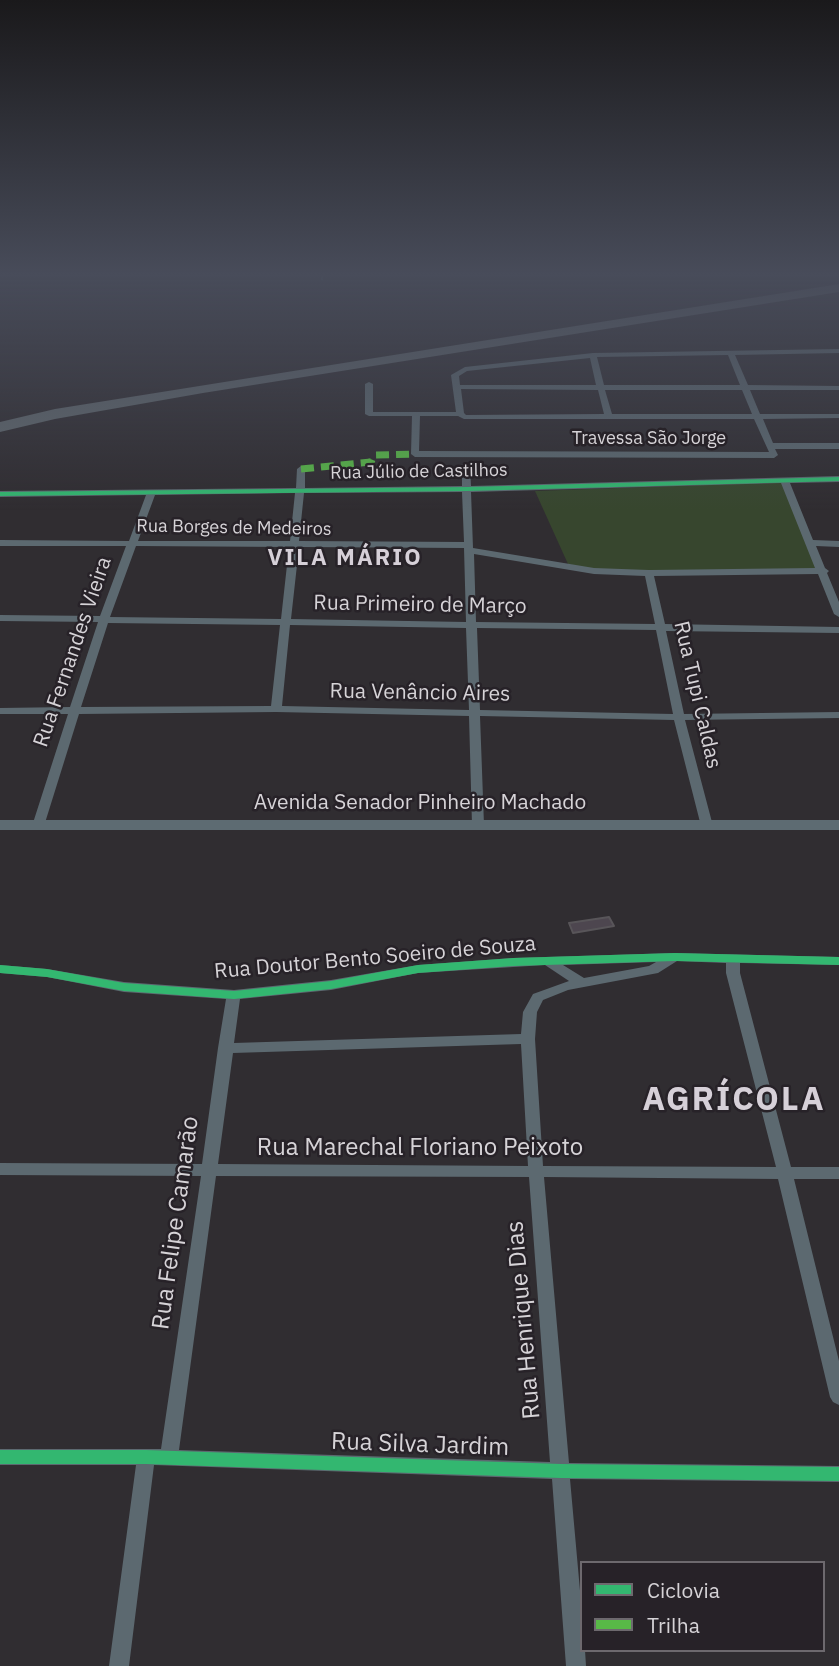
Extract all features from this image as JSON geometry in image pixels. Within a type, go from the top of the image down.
[{"type":"highway","points":[[0,427],[55,414],[416,355]]},
{"type":"highway","points":[[0,419],[55,414]]},
{"type":"main road","name":"Avenida Senador Pinheiro Machado","points":[[0,825],[839,825]]},
{"type":"street","points":[[593,355],[608,416]]},
{"type":"street","points":[[460,414],[455,375],[459,371],[523,360],[605,355]]},
{"type":"street","points":[[731,355],[755,416],[774,455]]},
{"type":"street","points":[[369,384],[369,414],[460,414],[464,417],[839,416]]},
{"type":"street","points":[[458,387],[839,388]]},
{"type":"street","name":"Travessa São Jorge","points":[[416,414],[415,454],[774,455]]},
{"type":"street","points":[[769,446],[839,446]]},
{"type":"street","points":[[466,465],[478,825]]},
{"type":"street","points":[[276,709],[300,491],[300,469]]},
{"type":"street","name":"Rua Júlio de Castilhos","points":[[0,494],[467,489],[839,479]]},
{"type":"street","points":[[784,480],[824,571],[839,614]]},
{"type":"street","name":"Rua Fernandes Vieira","points":[[38,826],[104,620],[150,493]]},
{"type":"street","name":"Rua Borges de Medeiros","points":[[0,543],[468,547],[594,571],[824,571]]},
{"type":"street","points":[[812,543],[839,544]]},
{"type":"street","name":"Rua Tupi Caldas","points":[[649,573],[679,717],[707,826]]},
{"type":"street","name":"Rua Primeiro de Março","points":[[0,618],[839,630]]},
{"type":"street","name":"Rua Venâncio Aires","points":[[0,711],[276,709],[679,717],[839,715]]},
{"type":"street","points":[[548,961],[580,982],[653,970],[675,957]]},
{"type":"street","name":"Rua Doutor Bento Soeiro de Souza","points":[[0,970],[47,973],[124,986],[234,995],[331,985],[418,969],[548,961],[675,957],[839,961]]},
{"type":"street","points":[[733,958],[733,973],[839,1397]]},
{"type":"street","name":"Rua Henrique Dias","points":[[576,1666],[536,1171],[528,1038],[530,1012],[538,997],[580,982]]},
{"type":"street","name":"Rua Felipe Camarão","points":[[169,1458],[234,995]]},
{"type":"street","points":[[225,1048],[528,1038]]},
{"type":"street","name":"Rua Marechal Floriano Peixoto","points":[[0,1168],[839,1173]]},
{"type":"street","name":"Rua Silva Jardim","points":[[0,1457],[146,1457],[561,1471],[839,1475]]},
{"type":"street","points":[[119,1666],[146,1457]]},
{"type":"green space","points":[[782,482],[822,570],[593,570],[568,564],[535,491]]},
{"type":"building","points":[[609,917],[614,926],[573,933],[569,923]]},
{"type":"marked path","points":[[301,469],[371,462],[374,455],[415,454]]},
{"type":"cycle path","points":[[0,494],[467,489],[839,479]]},
{"type":"cycle path","points":[[0,969],[47,973],[124,987],[234,995],[331,985],[418,969],[513,962],[675,957],[839,961]]},
{"type":"cycle path","points":[[0,1457],[146,1457],[561,1471],[839,1474]]},
{"type":"district","name":"VILA MÁRIO","points":[[345,558]]},
{"type":"district","name":"AGRÍCOLA","points":[[734,1100]]}]
